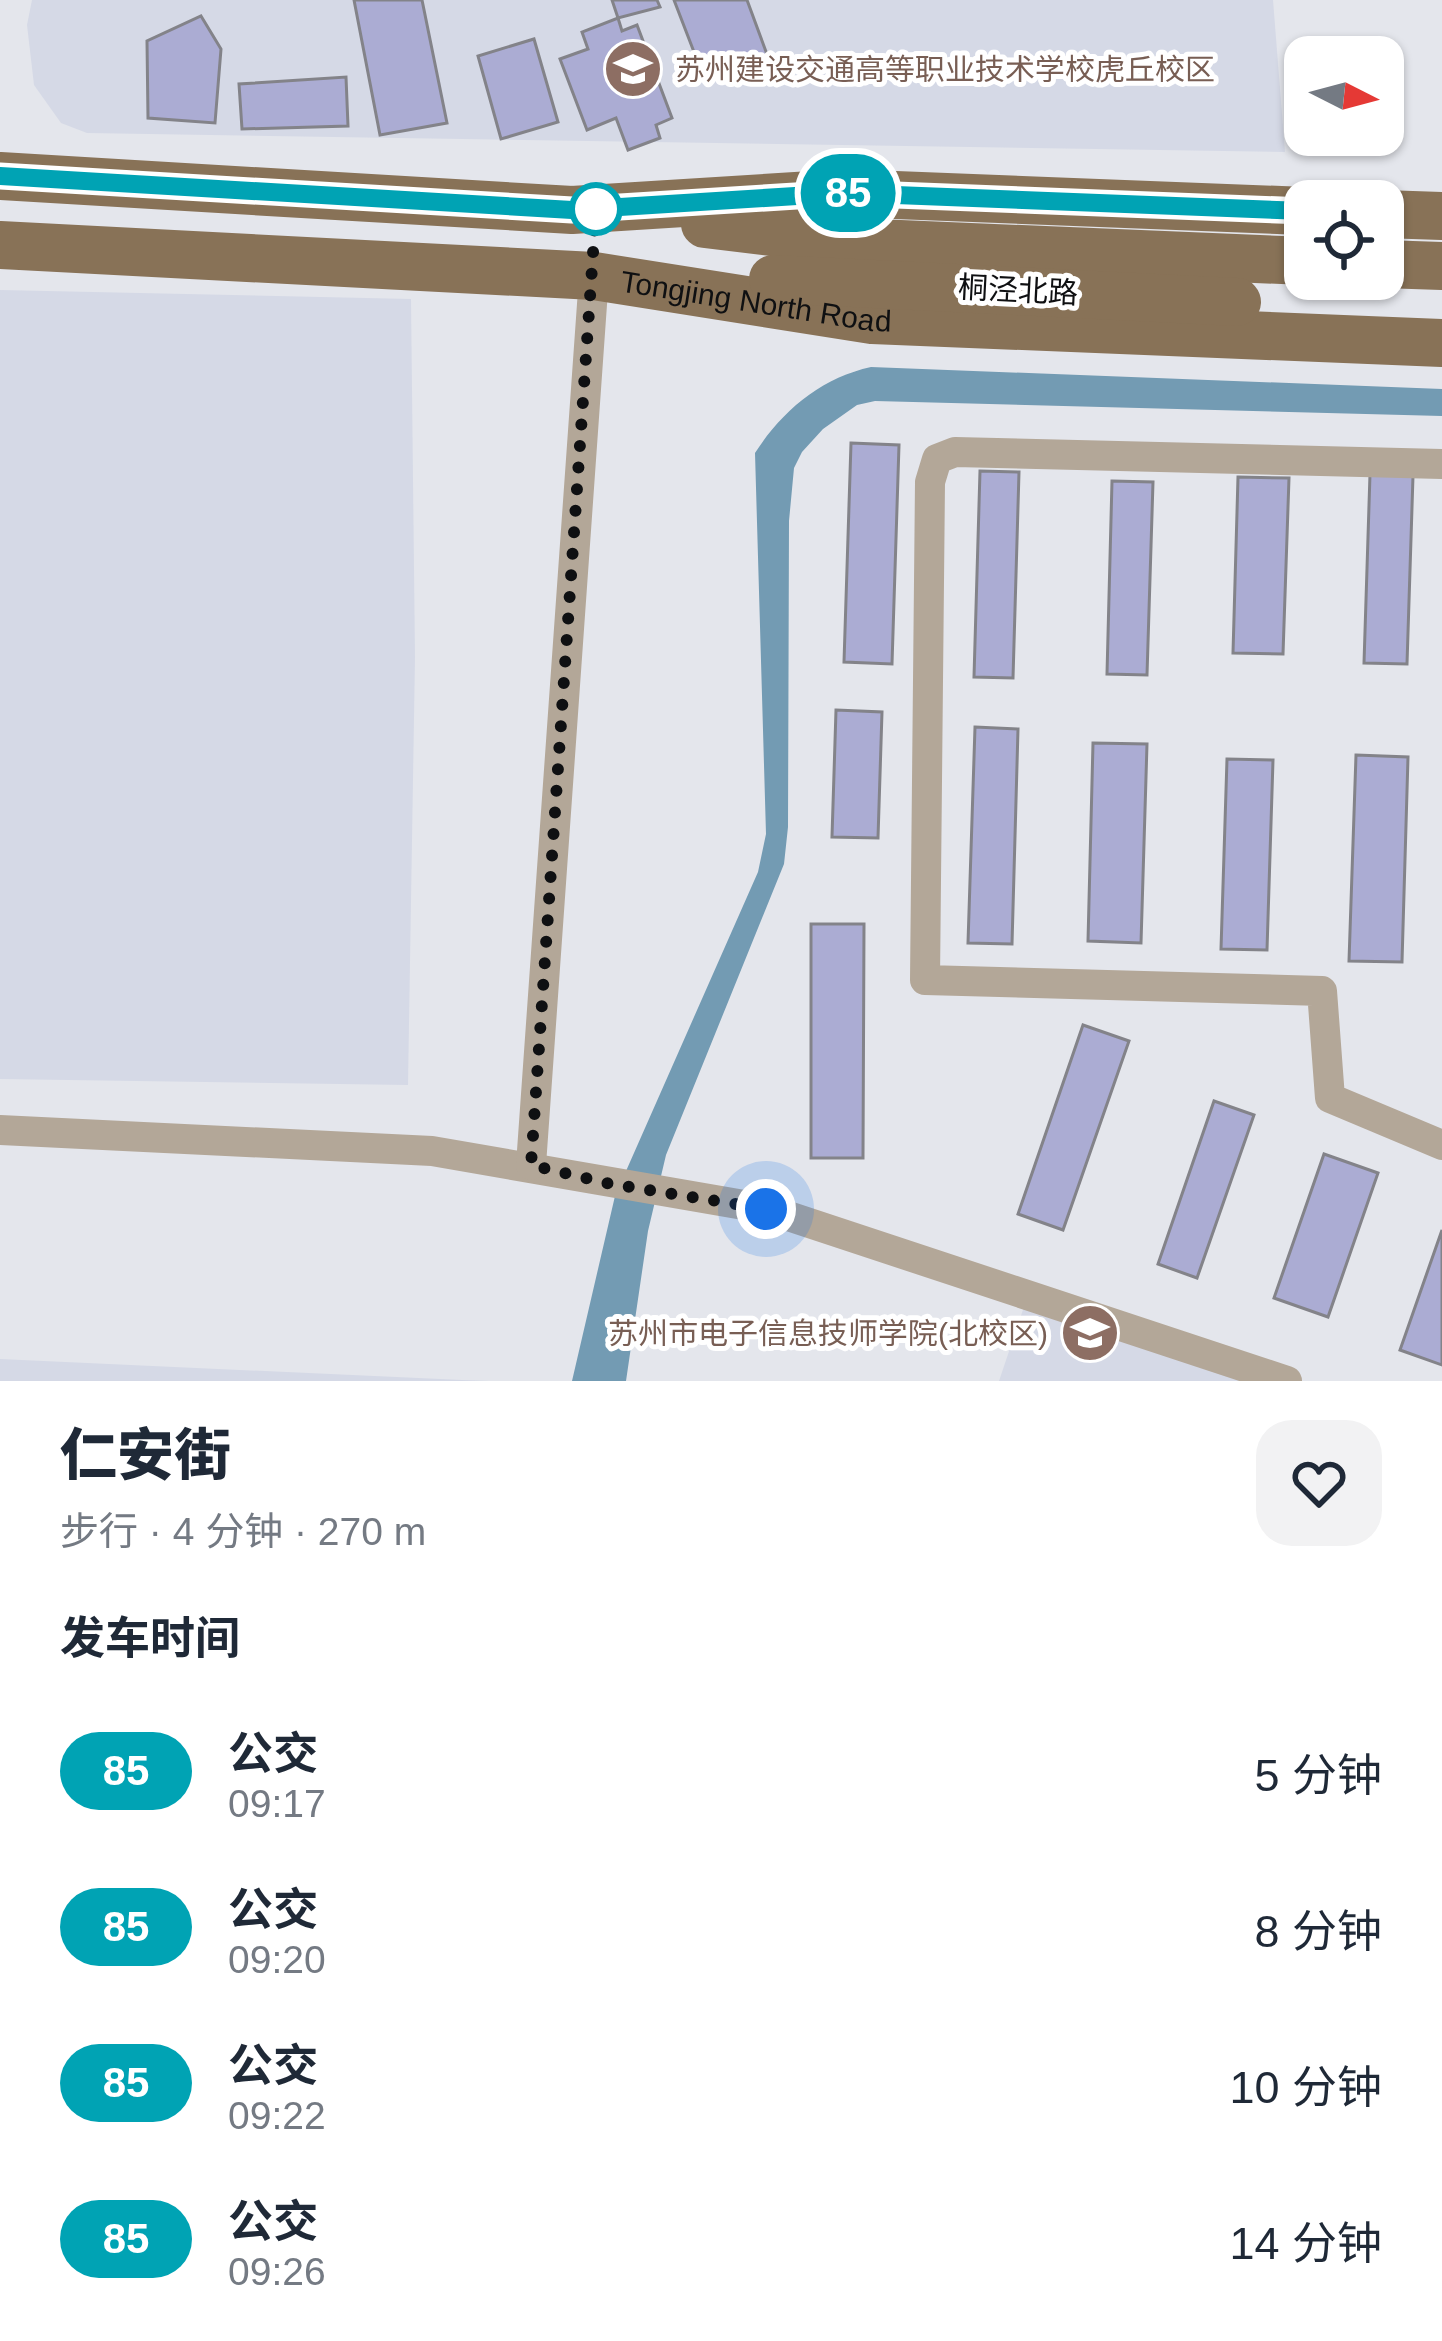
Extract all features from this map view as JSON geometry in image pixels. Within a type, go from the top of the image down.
[{"type":"main road","points":[[0,176],[584,210],[844,193],[1284,210]]},
{"type":"main road","name":"桐泾北路","points":[[584,210],[853,242],[1284,260]]},
{"type":"main road","points":[[1404,215],[1442,216]]},
{"type":"main road","name":"Tongjing North Road","points":[[0,245],[594,276],[872,320],[1442,343]]},
{"type":"main road","points":[[1404,265],[1442,266]]},
{"type":"main road","name":"桐泾北路","points":[[594,276],[856,281],[1442,313]]},
{"type":"street","points":[[531,1165],[594,276]]},
{"type":"street","points":[[1442,464],[955,452],[937,459],[930,482],[925,980],[1322,991],[1330,1098],[1442,1145]]},
{"type":"street","points":[[0,1130],[432,1150],[766,1209],[1287,1381]]},
{"type":"shaded area","points":[[32,0],[1273,0],[1284,152],[87,133],[61,123],[34,85],[27,25]]},
{"type":"shaded area","points":[[0,290],[411,299],[415,657],[408,1085],[0,1079]]},
{"type":"shaded area","name":"苏州市电子信息技师学院(北校区)","points":[[1031,1286],[1300,1381],[999,1381]]},
{"type":"shaded area","points":[[0,1359],[462,1380],[489,1381],[0,1381]]},
{"type":"water","points":[[871,367],[1442,389],[1442,416],[875,401],[857,405],[823,429],[802,452],[794,468],[789,521],[784,864],[666,1155],[648,1231],[626,1381],[572,1381],[615,1196],[758,872],[766,834],[755,453],[804,398],[836,379]]},
{"type":"building","points":[[354,0],[422,0],[447,123],[380,135]]},
{"type":"building","points":[[612,0],[657,0],[660,7],[618,18]]},
{"type":"building","points":[[674,0],[747,0],[768,57],[704,78]]},
{"type":"building","points":[[201,16],[221,49],[215,123],[148,118],[147,41]]},
{"type":"building","points":[[618,18],[622,31],[637,25],[672,118],[656,125],[660,138],[628,150],[616,118],[587,130],[560,59],[588,49],[582,32]]},
{"type":"building","points":[[534,39],[558,122],[501,139],[478,56]]},
{"type":"building","points":[[346,77],[348,126],[242,129],[239,84]]},
{"type":"building","points":[[851,443],[899,445],[892,664],[844,662]]},
{"type":"building","points":[[980,471],[1019,472],[1013,678],[974,677]]},
{"type":"building","points":[[1370,474],[1413,476],[1407,664],[1364,663]]},
{"type":"building","points":[[1238,477],[1289,478],[1283,654],[1233,653]]},
{"type":"building","points":[[1112,481],[1153,482],[1147,675],[1107,674]]},
{"type":"building","points":[[836,710],[882,712],[878,838],[832,837]]},
{"type":"building","points":[[975,727],[1018,729],[1012,944],[968,943]]},
{"type":"building","points":[[1093,743],[1147,744],[1141,943],[1088,941]]},
{"type":"building","points":[[1356,755],[1408,757],[1402,962],[1349,961]]},
{"type":"building","points":[[1227,759],[1273,760],[1267,950],[1221,949]]},
{"type":"building","points":[[811,924],[864,924],[863,1158],[811,1158]]},
{"type":"building","points":[[1083,1025],[1129,1041],[1063,1230],[1018,1214]]},
{"type":"building","points":[[1214,1101],[1254,1115],[1197,1278],[1158,1264]]},
{"type":"building","points":[[1324,1154],[1378,1173],[1328,1317],[1274,1298]]},
{"type":"building","points":[[1442,1230],[1442,1365],[1400,1350]]},
{"type":"bus line","name":"85","points":[[0,176],[572,210],[844,193],[1284,210]]},
{"type":"place","name":"苏州建设交通高等职业技术学校虎丘校区","points":[[633,69]]},
{"type":"place","name":"苏州市电子信息技师学院(北校区)","points":[[1090,1333]]},
{"type":"route","points":[[596,209],[531,1165],[611,1184],[766,1209]]}]
